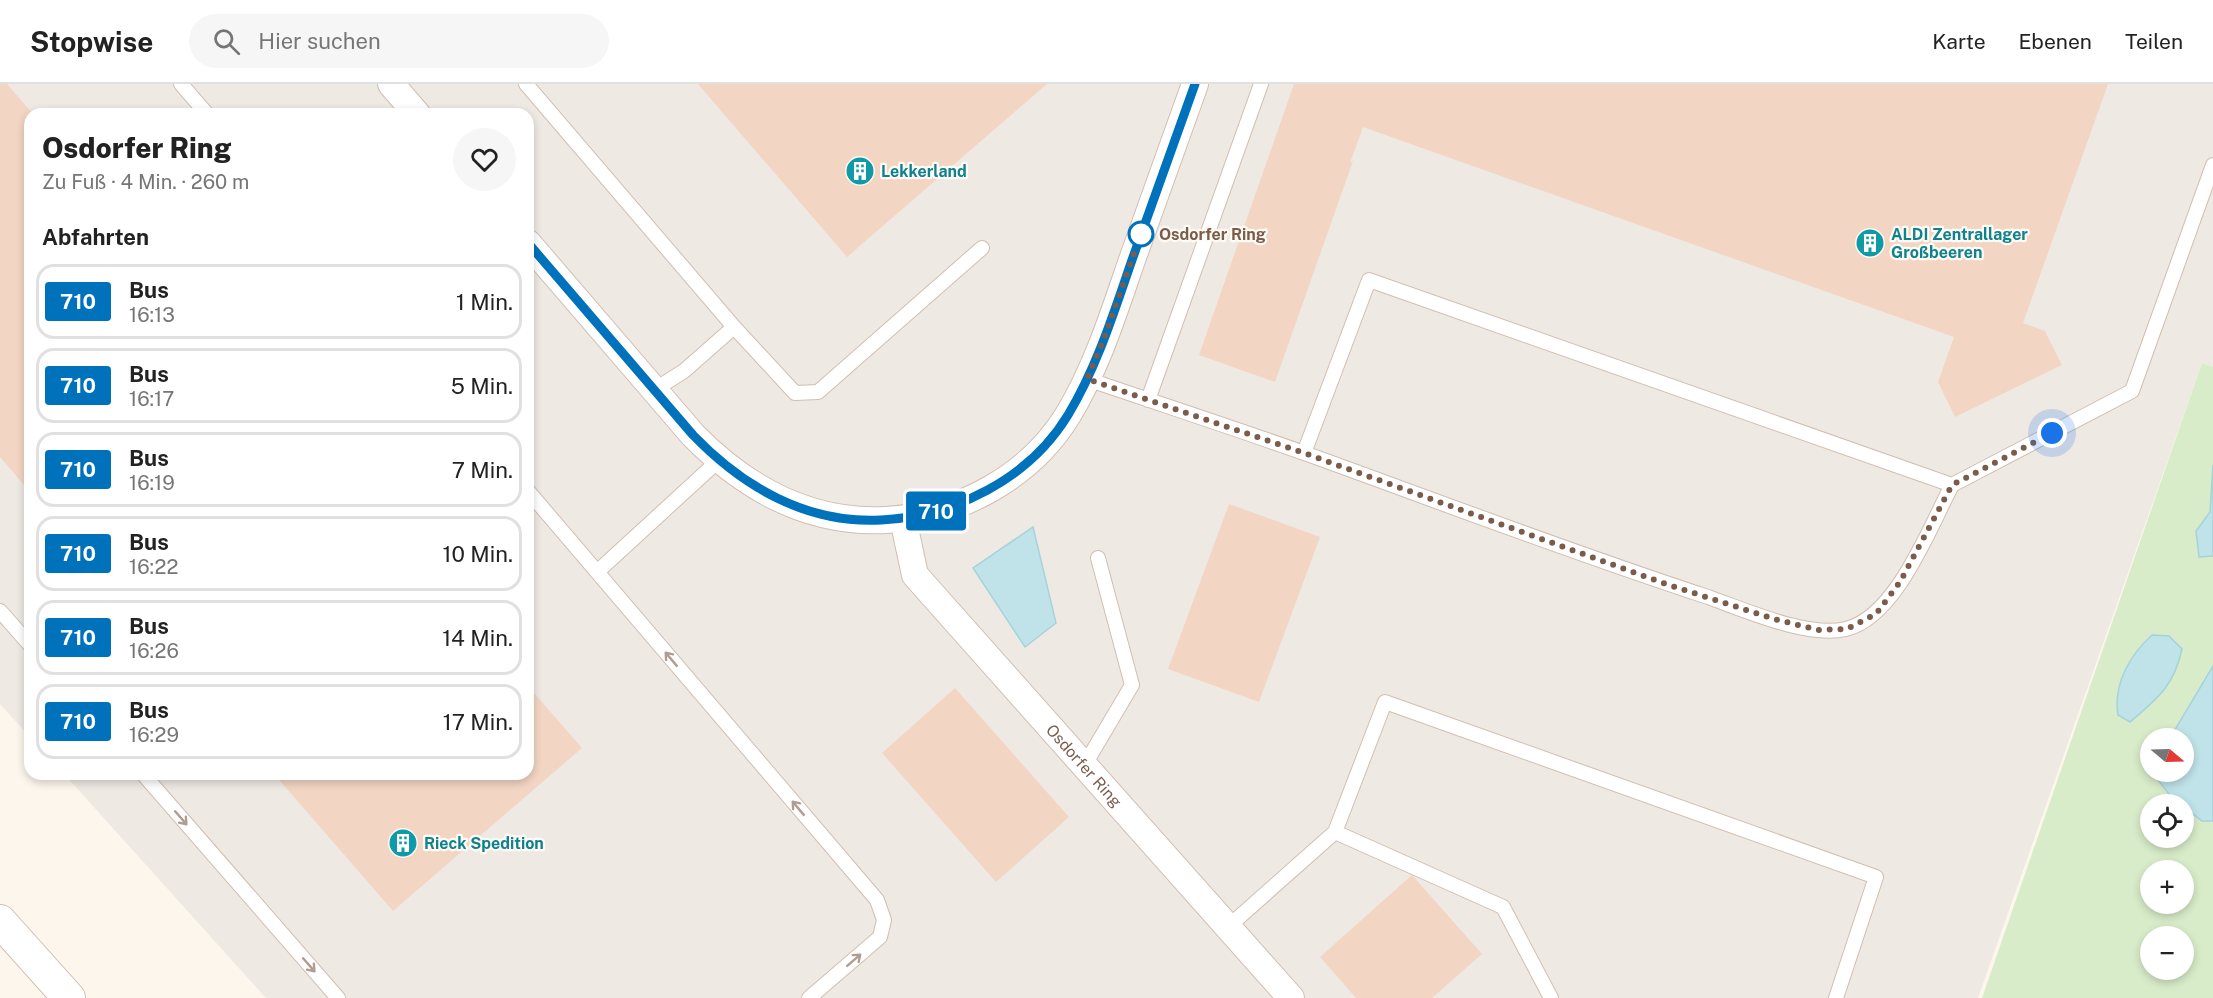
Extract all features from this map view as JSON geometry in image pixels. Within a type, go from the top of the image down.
[{"type":"street","points":[[391,84],[412,108]]},
{"type":"street","points":[[534,250],[718,461],[775,498],[806,510],[849,519],[903,519],[955,506],[985,493],[1011,477],[1040,450],[1067,417],[1087,379],[1105,336],[1195,84]]},
{"type":"street","name":"Osdorfer Ring","points":[[903,519],[915,575],[1291,998]]},
{"type":"street","points":[[0,921],[69,998]]},
{"type":"lane","points":[[181,84],[202,108]]},
{"type":"lane","points":[[526,84],[734,327],[795,393],[818,392],[982,248]]},
{"type":"lane","points":[[1148,400],[1261,84]]},
{"type":"lane","points":[[1087,379],[1304,453],[1666,584],[1774,619],[1818,630],[1847,629],[1876,614],[1900,582],[1952,485],[2132,391],[2213,165]]},
{"type":"lane","points":[[1304,453],[1369,280],[1952,485]]},
{"type":"lane","points":[[654,390],[684,371],[734,327]]},
{"type":"lane","points":[[597,572],[718,461]]},
{"type":"lane","points":[[534,498],[877,900],[884,920],[880,937],[809,998]]},
{"type":"lane","points":[[1084,766],[1132,685],[1098,558]]},
{"type":"lane","points":[[0,611],[24,638]]},
{"type":"lane","points":[[1228,927],[1335,832],[1384,702],[1876,877],[1836,998]]},
{"type":"lane","points":[[148,780],[338,998]]},
{"type":"lane","points":[[1335,832],[1503,907],[1551,998]]},
{"type":"shaded area","points":[[0,84],[2213,84],[2213,367],[2202,363],[1978,998],[266,998],[69,780],[534,780],[534,108],[24,108],[24,730],[0,704]]},
{"type":"green space","points":[[2202,363],[2213,367],[2213,666],[2176,728],[2140,728],[2140,782],[2160,782],[2169,794],[2140,794],[2140,848],[2194,848],[2194,815],[2202,821],[2213,821],[2213,998],[1982,998]]},
{"type":"water","points":[[2213,465],[2213,556],[2199,557],[2196,531],[2210,512]]},
{"type":"water","points":[[1033,527],[1056,623],[1025,647],[973,568]]},
{"type":"water","points":[[2152,635],[2169,636],[2182,649],[2179,662],[2164,690],[2130,722],[2118,715],[2118,692],[2130,661]]},
{"type":"water","points":[[2213,666],[2213,821],[2202,821],[2194,815],[2194,794],[2169,794],[2160,782],[2194,782],[2194,728],[2176,728]]},
{"type":"building","points":[[0,84],[7,84],[28,108],[24,108],[24,485],[0,457]]},
{"type":"building","name":"Lekkerland","points":[[698,84],[1047,84],[847,257]]},
{"type":"building","name":"ALDI Zentrallager Großbeeren","points":[[1294,84],[2108,84],[2023,323],[2045,331],[2062,365],[1955,417],[1938,382],[1954,337],[1363,127],[1275,382],[1199,355]]},
{"type":"building","points":[[1229,504],[1320,537],[1259,702],[1168,669]]},
{"type":"building","points":[[955,688],[1069,817],[996,882],[882,753]]},
{"type":"building","name":"Rieck Spedition","points":[[534,693],[582,748],[393,911],[279,780],[534,780]]},
{"type":"building","points":[[1412,875],[1482,954],[1432,998],[1356,998],[1320,957]]},
{"type":"bus line","name":"710","points":[[534,250],[693,435],[718,461],[745,481],[775,498],[806,510],[838,518],[903,519],[955,506],[985,493],[1011,477],[1040,450],[1067,417],[1087,379],[1105,336],[1195,84]]},
{"type":"place","name":"Lekkerland","points":[[860,171]]},
{"type":"place","name":"Osdorfer Ring","points":[[1141,234]]},
{"type":"place","name":"ALDI Zentrallager Großbeeren","points":[[1870,243]]},
{"type":"place","name":"Rieck Spedition","points":[[403,843]]},
{"type":"route","points":[[1141,234],[1105,336],[1087,379],[1304,453],[1666,584],[1774,619],[1818,630],[1847,629],[1876,614],[1900,582],[1952,485],[2052,433]]}]
